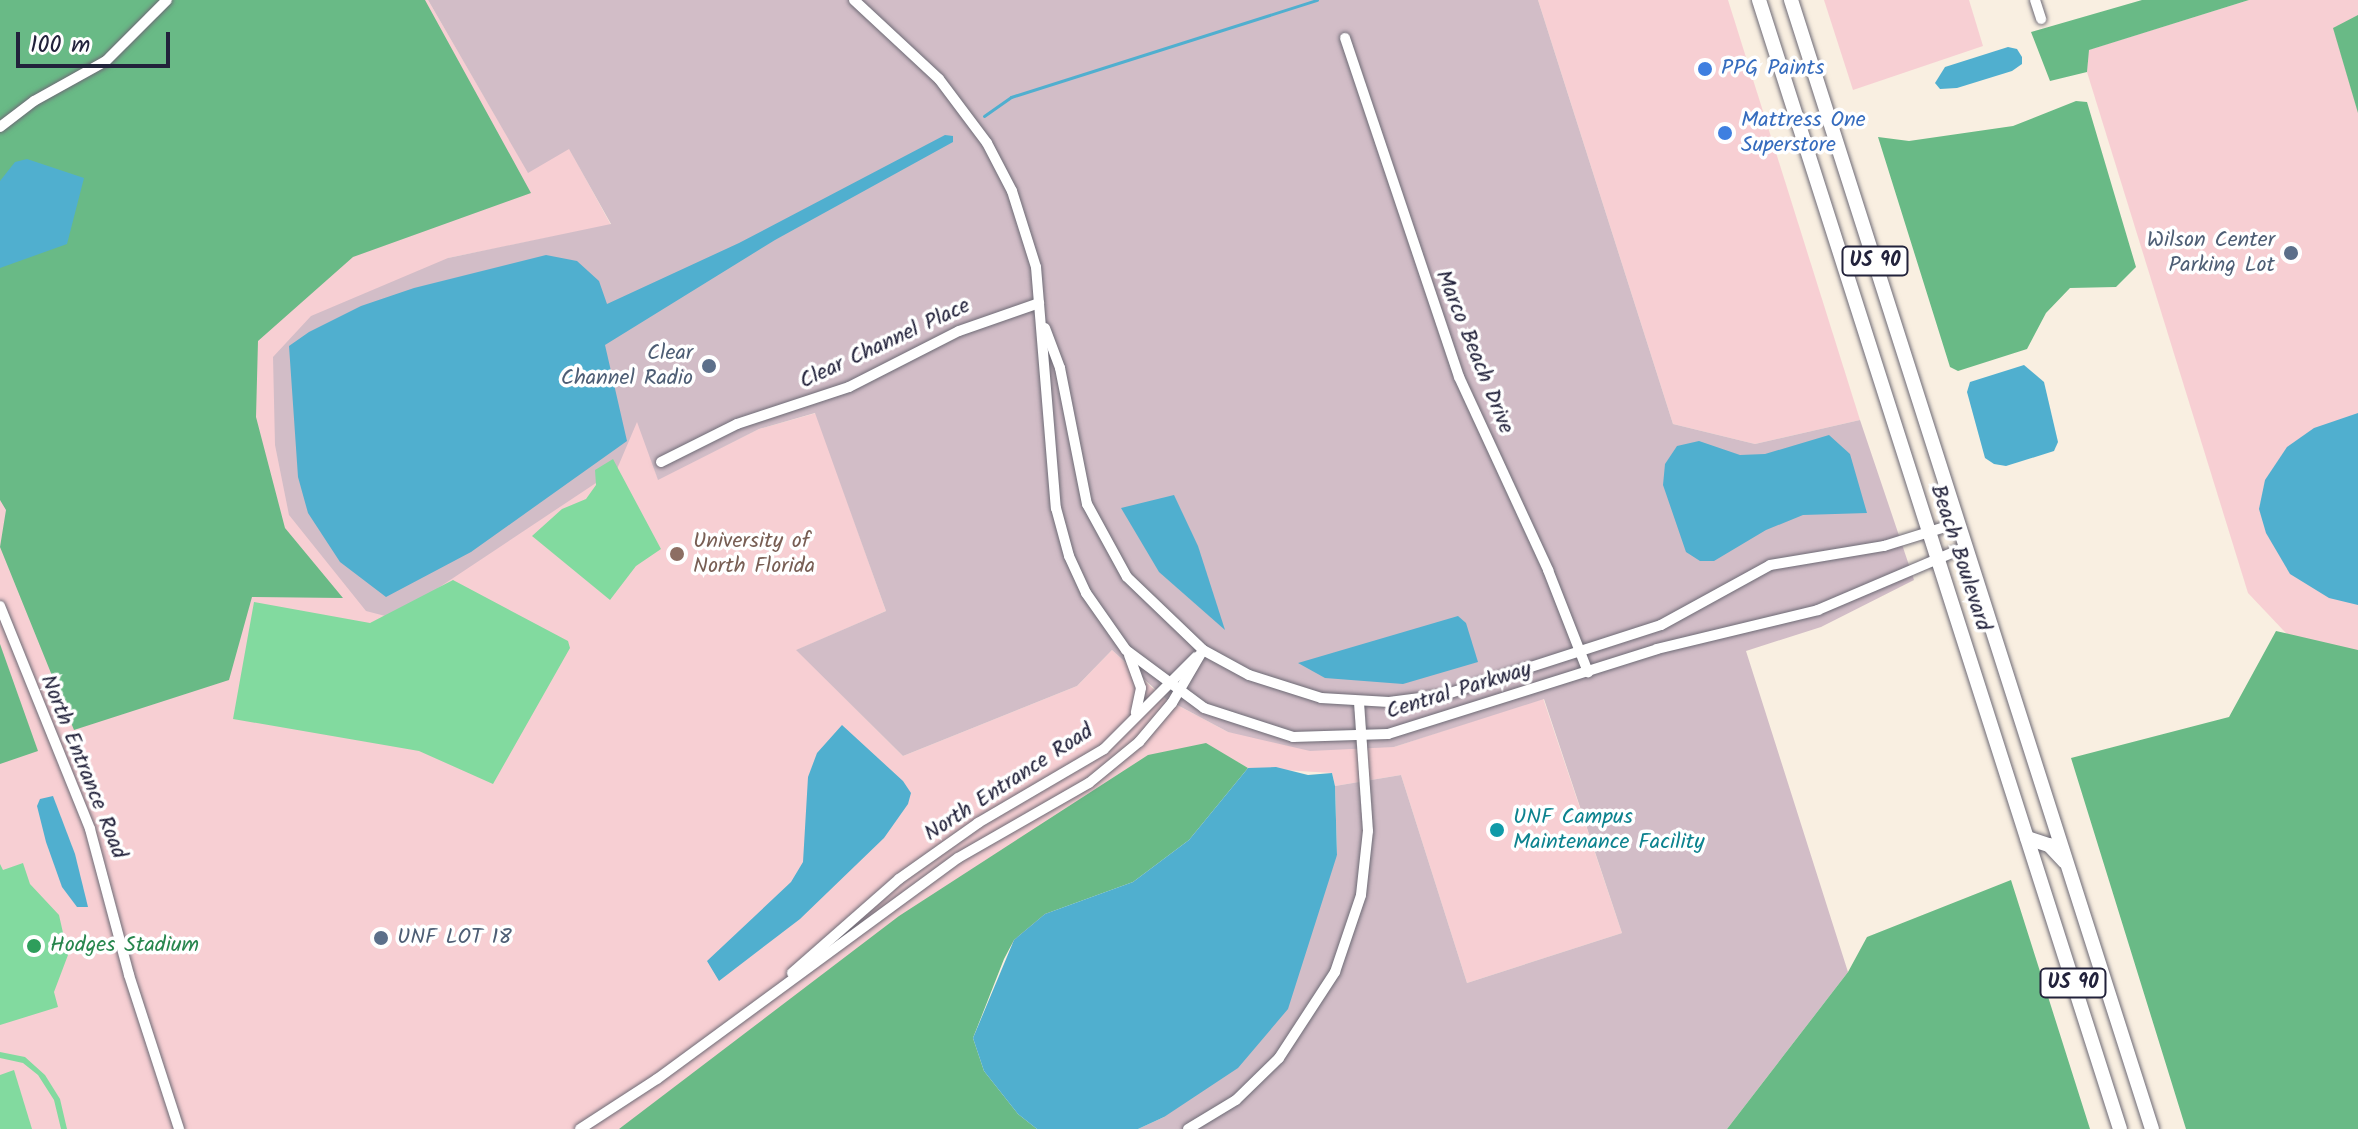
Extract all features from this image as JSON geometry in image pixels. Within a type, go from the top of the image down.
[{"type":"highway","name":"Beach Boulevard","points":[[1759,0],[2120,1129]]},
{"type":"highway","name":"US 90","points":[[1791,0],[2152,1129]]},
{"type":"highway","points":[[2027,838],[2045,823],[2051,811]]},
{"type":"highway","points":[[2027,838],[2049,845],[2068,865]]},
{"type":"street","points":[[0,127],[34,101],[106,61],[167,0]]},
{"type":"street","name":"Central Parkway","points":[[854,0],[939,79],[987,143],[1026,226],[1039,303],[1056,508],[1086,593],[1126,650],[1179,694],[1256,729],[1293,737],[1361,738],[1413,728],[1657,649],[1818,610],[1966,547]]},
{"type":"street","points":[[2035,0],[2041,19]]},
{"type":"street","name":"Marco Beach Drive","points":[[1345,38],[1459,377],[1548,570],[1588,672]]},
{"type":"street","name":"Clear Channel Place","points":[[661,462],[737,424],[849,387],[959,331],[1039,303]]},
{"type":"street","name":"Central Parkway","points":[[1040,315],[1060,368],[1079,478],[1098,529],[1149,604],[1203,650],[1286,689],[1359,702],[1444,695],[1661,625],[1770,565],[1930,533],[1958,523]]},
{"type":"street","name":"North Entrance Road","points":[[0,606],[90,829],[129,975],[179,1129]]},
{"type":"street","points":[[1126,650],[1141,688],[1131,721]]},
{"type":"street","name":"North Entrance Road","points":[[771,993],[824,942],[936,853],[1081,765],[1203,650]]},
{"type":"street","name":"North Entrance Road","points":[[580,1129],[962,856],[1089,783],[1139,742],[1179,694],[1203,650]]},
{"type":"street","points":[[1188,1129],[1236,1100],[1279,1058],[1335,972],[1361,895],[1368,831],[1359,702]]},
{"type":"street","points":[[936,853],[962,856]]},
{"type":"shaded area","name":"University of North Florida","points":[[0,0],[428,0],[528,172],[569,148],[611,225],[448,258],[638,421],[658,479],[759,429],[816,413],[886,611],[797,650],[903,756],[1077,686],[1112,650],[1162,697],[1228,732],[1394,747],[1543,698],[1622,933],[1467,983],[1401,775],[1335,786],[1332,773],[1248,768],[1234,760],[982,969],[935,1129],[0,1129]]},
{"type":"shaded area","points":[[428,0],[1538,0],[1673,424],[1755,444],[1860,420],[1914,580],[1821,627],[1746,651],[1848,972],[1727,1129],[1138,1129],[1164,1117],[1337,855],[1335,786],[1401,775],[1467,983],[1622,933],[1544,699],[1394,747],[1310,751],[1228,732],[1166,699],[1112,650],[1077,686],[903,756],[796,650],[886,611],[815,413],[759,429],[658,480],[637,422],[617,469],[393,618],[366,611],[289,515],[275,445],[273,357],[311,316],[448,258],[611,224],[569,149],[528,173]]},
{"type":"shaded area","points":[[1538,0],[1728,0],[1860,420],[1755,444],[1673,424]]},
{"type":"shaded area","points":[[1824,0],[1969,0],[1983,46],[1853,90]]},
{"type":"shaded area","points":[[2249,0],[2358,0],[2358,693],[2341,691],[2248,593],[2087,72],[2088,50]]},
{"type":"green space","points":[[0,0],[425,0],[531,193],[353,257],[258,341],[256,417],[285,528],[343,598],[252,597],[229,680],[74,730],[0,547],[6,510],[0,500]]},
{"type":"green space","points":[[2142,0],[2249,0],[2089,50],[2087,72],[2050,81],[2031,32]]},
{"type":"green space","points":[[2358,15],[2358,113],[2333,28]]},
{"type":"green space","points":[[2076,101],[2087,102],[2136,267],[2116,287],[2070,288],[2046,313],[2027,349],[1958,371],[1950,367],[1878,137],[1909,141],[2013,126]]},
{"type":"green space","points":[[613,459],[661,549],[636,566],[610,600],[532,536],[562,509],[586,499],[596,485],[595,470]]},
{"type":"green space","points":[[453,580],[568,641],[570,648],[493,784],[419,751],[233,719],[254,602],[370,623]]},
{"type":"green space","points":[[2276,631],[2358,650],[2358,1129],[2186,1129],[2071,758],[2229,717]]},
{"type":"green space","points":[[0,644],[38,751],[0,764]]},
{"type":"green space","points":[[1206,743],[1248,768],[1189,840],[1133,882],[1045,914],[1014,940],[1004,959],[973,1038],[984,1071],[1018,1114],[1037,1129],[619,1129],[899,916],[1148,755]]},
{"type":"green space","name":"Hodges Stadium","points":[[23,863],[30,884],[59,915],[68,955],[54,992],[58,1007],[0,1025],[0,864],[3,870]]},
{"type":"green space","points":[[2011,880],[2090,1129],[1727,1129],[1848,972],[1867,937]]},
{"type":"green space","points":[[0,1052],[25,1057],[45,1075],[60,1099],[67,1129],[61,1129],[54,1100],[38,1075],[23,1063],[0,1058]]},
{"type":"green space","points":[[14,1070],[32,1129],[0,1129],[0,1075]]},
{"type":"water","points":[[2008,47],[2017,49],[2022,57],[2022,64],[2012,71],[1957,88],[1940,89],[1935,83],[1945,67]]},
{"type":"water","points":[[945,135],[953,136],[953,142],[775,240],[605,345],[627,441],[471,552],[386,597],[340,562],[308,513],[298,477],[289,346],[309,332],[361,306],[414,288],[546,255],[577,261],[599,281],[607,304],[739,243]]},
{"type":"water","points":[[27,159],[84,178],[67,244],[0,268],[0,181],[15,162]]},
{"type":"water","points":[[2024,365],[2044,382],[2058,442],[2054,451],[2006,466],[1994,464],[1985,458],[1967,392],[1970,382]]},
{"type":"water","points":[[2358,413],[2358,605],[2329,598],[2290,574],[2266,533],[2259,509],[2265,480],[2287,447],[2314,428]]},
{"type":"water","points":[[1829,435],[1850,454],[1867,513],[1803,515],[1766,530],[1714,561],[1700,561],[1686,552],[1663,485],[1665,464],[1677,446],[1699,441],[1740,455],[1765,454]]},
{"type":"water","points":[[1174,495],[1198,546],[1225,630],[1159,572],[1121,508]]},
{"type":"water","points":[[1458,616],[1466,623],[1478,662],[1403,684],[1325,678],[1298,663]]},
{"type":"water","points":[[842,725],[903,781],[911,793],[908,804],[884,838],[800,919],[719,981],[707,961],[791,882],[803,862],[808,777],[817,753]]},
{"type":"water","points":[[1276,767],[1308,775],[1332,773],[1335,786],[1337,855],[1288,1009],[1238,1068],[1164,1117],[1138,1129],[1037,1129],[1018,1114],[984,1071],[973,1038],[1014,940],[1045,914],[1133,882],[1189,840],[1248,768]]},
{"type":"water","points":[[53,796],[75,854],[88,907],[77,907],[62,887],[46,842],[37,806],[40,799]]},
{"type":"waterway","points":[[984,116],[1011,97],[1317,0]]},
{"type":"place","name":"PPG Paints","points":[[1705,69]]},
{"type":"place","name":"Mattress One Superstore","points":[[1725,133]]},
{"type":"place","name":"Wilson Center Parking Lot","points":[[2291,253]]},
{"type":"place","name":"Clear Channel Radio","points":[[709,366]]},
{"type":"place","name":"University of North Florida","points":[[677,554]]},
{"type":"place","name":"UNF Campus Maintenance Facility","points":[[1497,830]]},
{"type":"place","name":"UNF LOT 18","points":[[381,938]]},
{"type":"place","name":"Hodges Stadium","points":[[34,946]]}]
